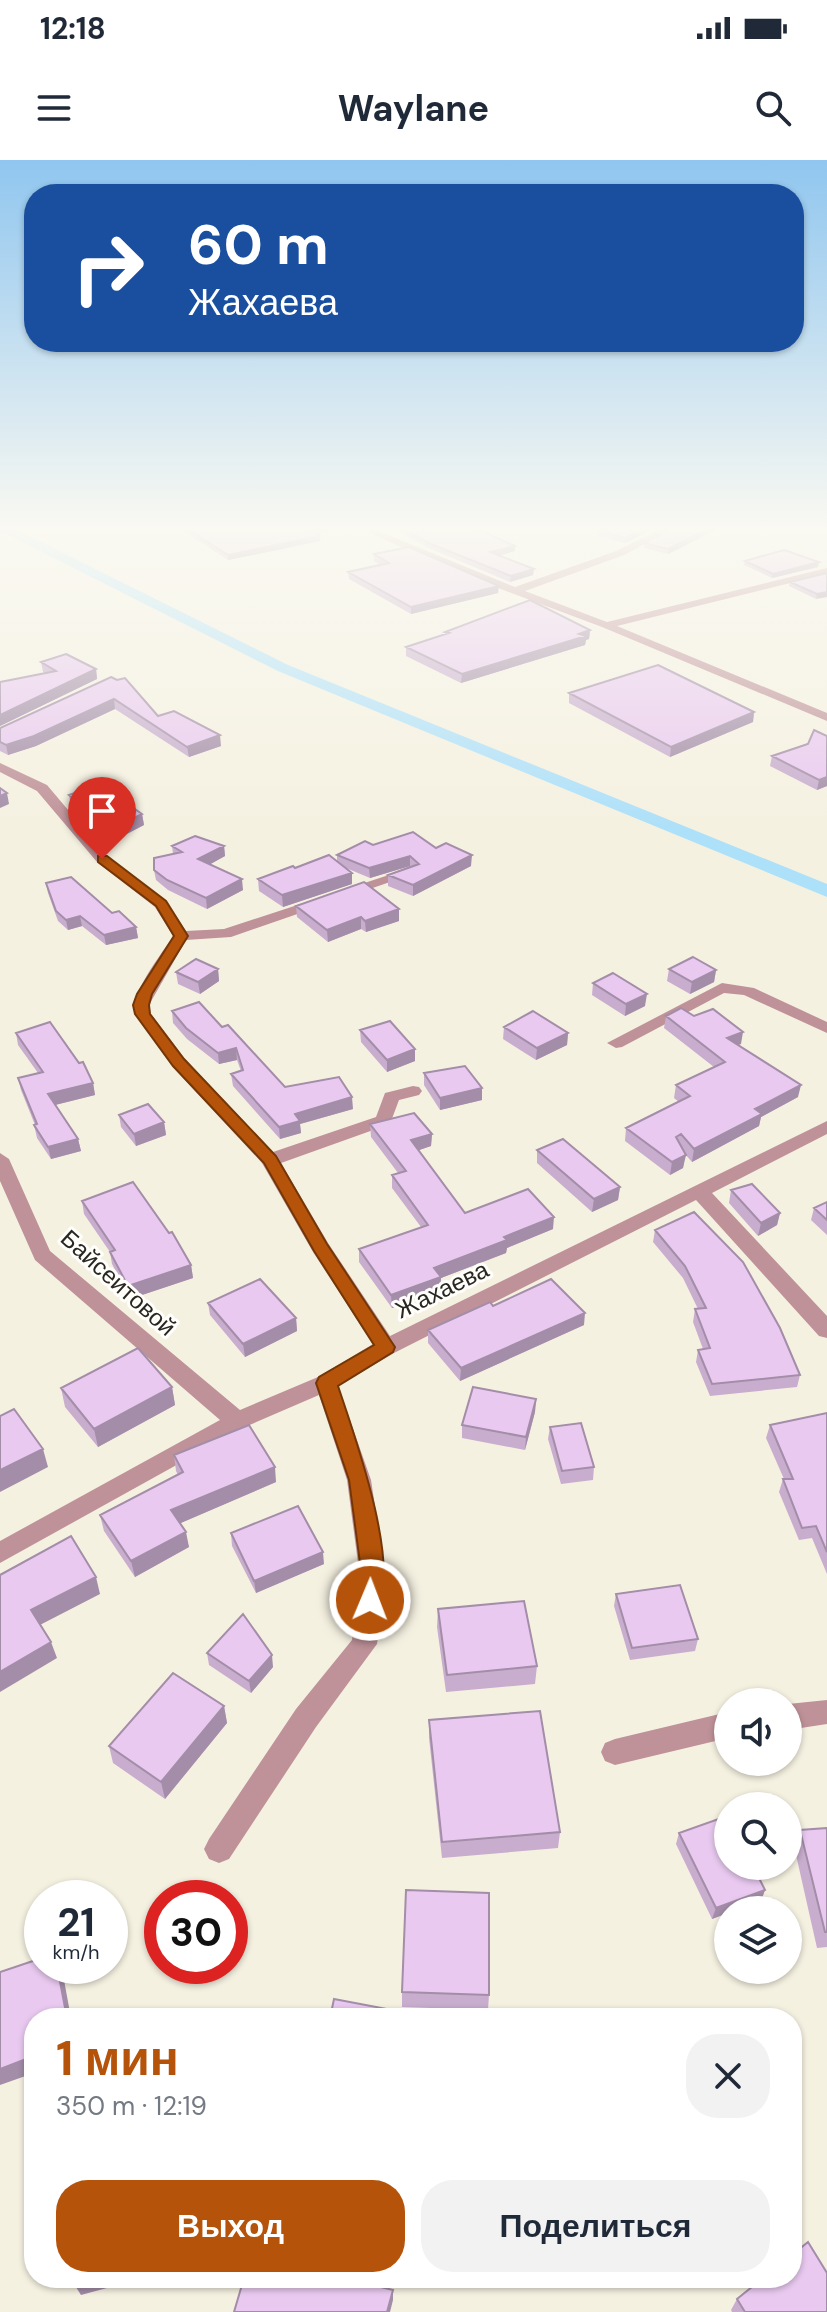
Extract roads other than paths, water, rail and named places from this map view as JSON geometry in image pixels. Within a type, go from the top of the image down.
[{"type":"street","points":[[614,628],[827,717]]},
{"type":"street","points":[[0,767],[42,788],[102,859],[161,904],[181,936]]},
{"type":"street","points":[[181,936],[226,934],[409,873]]},
{"type":"street","points":[[181,936],[145,994],[141,1005],[143,1014],[179,1063],[270,1160],[320,1247],[386,1347]]},
{"type":"street","points":[[616,1043],[722,988],[748,991],[791,1008],[827,1028]]},
{"type":"street","points":[[270,1160],[384,1120],[391,1097],[413,1091]]},
{"type":"street","name":"Жахаева","points":[[0,1553],[237,1421],[326,1383],[386,1347],[827,1127]]},
{"type":"street","name":"Байсеитовой","points":[[0,1159],[42,1255],[237,1421]]},
{"type":"street","points":[[700,1192],[827,1330]]},
{"type":"street","points":[[219,1849],[306,1718],[364,1644],[373,1578],[359,1480],[326,1383]]},
{"type":"street","points":[[802,1715],[827,1712]]},
{"type":"street","points":[[615,1752],[714,1728]]},
{"type":"waterway","points":[[204,628],[283,668],[827,891]]}]
